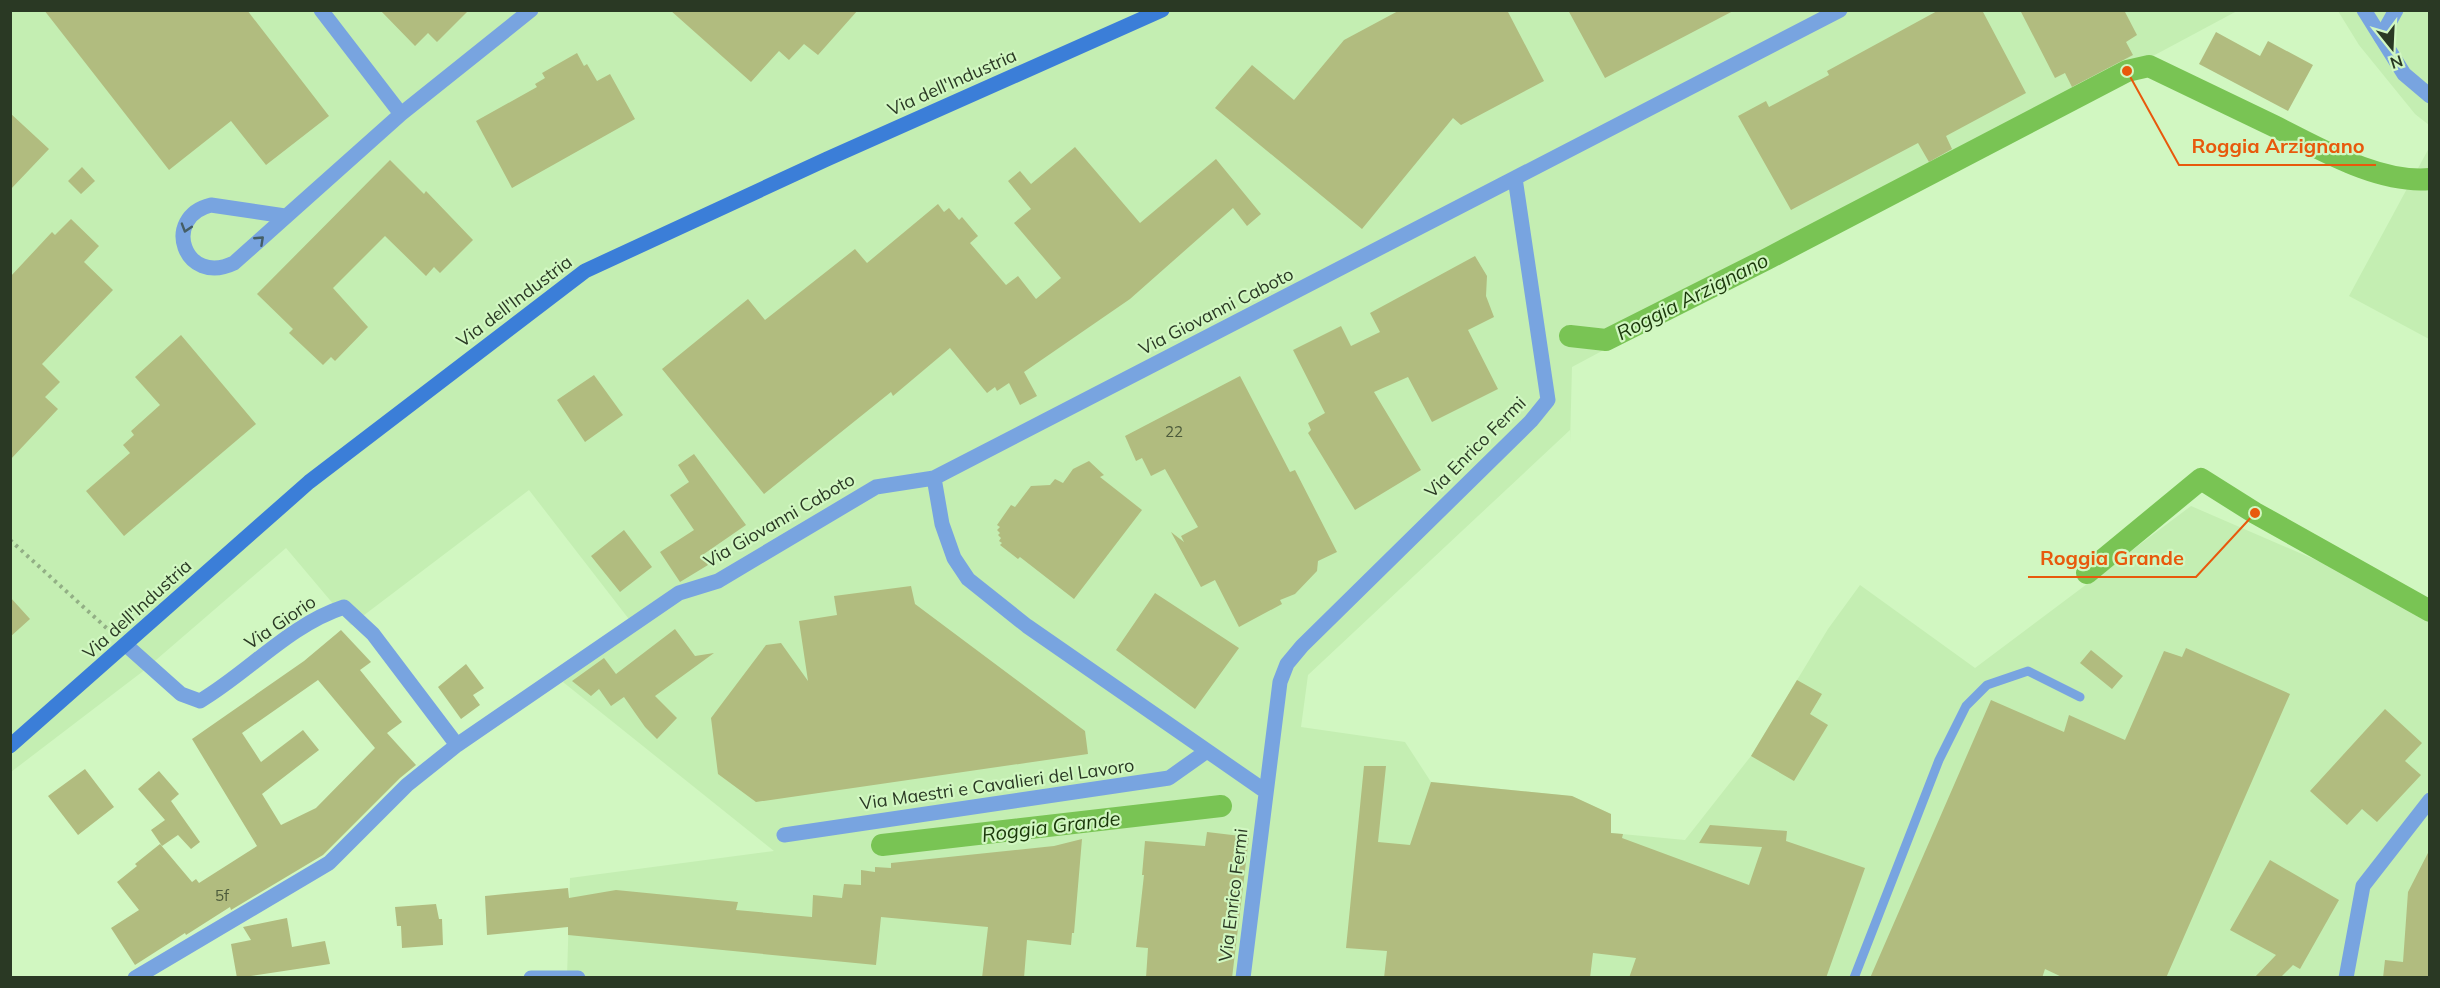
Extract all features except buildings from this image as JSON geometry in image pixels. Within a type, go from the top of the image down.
[{"type":"main road","name":"Via dell'Industria","points":[[10,746],[309,482],[585,271],[827,159],[1162,10]]},
{"type":"street","points":[[321,10],[401,114]]},
{"type":"street","points":[[285,216],[211,205],[201,207],[186,222],[183,242],[186,252],[202,267],[224,268],[234,263],[401,114],[531,10]]},
{"type":"street","points":[[1515,178],[1840,10]]},
{"type":"street","points":[[2364,10],[2404,74],[2430,96]]},
{"type":"street","points":[[2381,37],[2396,10]]},
{"type":"street","name":"Via Giovanni Caboto","points":[[457,745],[680,593],[718,581],[876,487],[934,478],[1515,178]]},
{"type":"street","name":"Via Enrico Fermi","points":[[1243,978],[1280,682],[1287,664],[1302,646],[1531,421],[1548,400],[1515,178]]},
{"type":"street","points":[[934,478],[942,524],[954,558],[968,579],[1027,626],[1265,791]]},
{"type":"street","name":"Via Giorio","points":[[126,645],[182,694],[200,701],[324,613],[344,607],[373,634],[457,745]]},
{"type":"street","points":[[135,978],[329,863],[406,785],[457,745]]},
{"type":"street","name":"Via Maestri e Cavalieri del Lavoro","points":[[784,835],[1169,778],[1207,751]]},
{"type":"street","points":[[2346,978],[2363,886],[2430,800]]},
{"type":"street","points":[[531,978],[578,978]]},
{"type":"lane","points":[[1854,978],[1939,760],[1966,706],[1986,685],[2028,671],[2080,697]]},
{"type":"path","points":[[10,540],[126,645]]},
{"type":"shaded area","points":[[11,11],[2237,11],[1572,367],[1570,443],[1570,430],[1308,675],[1301,727],[1405,742],[1431,782],[1572,796],[1611,814],[1611,833],[1685,840],[1751,756],[1828,629],[1860,585],[1975,668],[2191,506],[2429,609],[2429,977],[567,977],[570,878],[774,851],[563,682],[635,627],[529,490],[351,625],[286,548],[142,672],[11,772]]},
{"type":"shaded area","points":[[2338,11],[2429,11],[2429,125],[2415,114],[2359,45]]},
{"type":"shaded area","points":[[2429,148],[2429,339],[2349,296]]},
{"type":"waterway","name":"Roggia Arzignano","points":[[1570,336],[1606,340],[1767,259],[2127,71],[2149,66],[2349,163],[2390,176],[2430,179]]},
{"type":"waterway","name":"Roggia Grande","points":[[2087,573],[2201,479],[2255,513],[2430,611]]},
{"type":"waterway","name":"Roggia Grande","points":[[882,845],[1221,806]]},
{"type":"place","name":"Roggia Arzignano","points":[[2127,71]]},
{"type":"place","name":"Roggia Grande","points":[[2255,513]]}]
